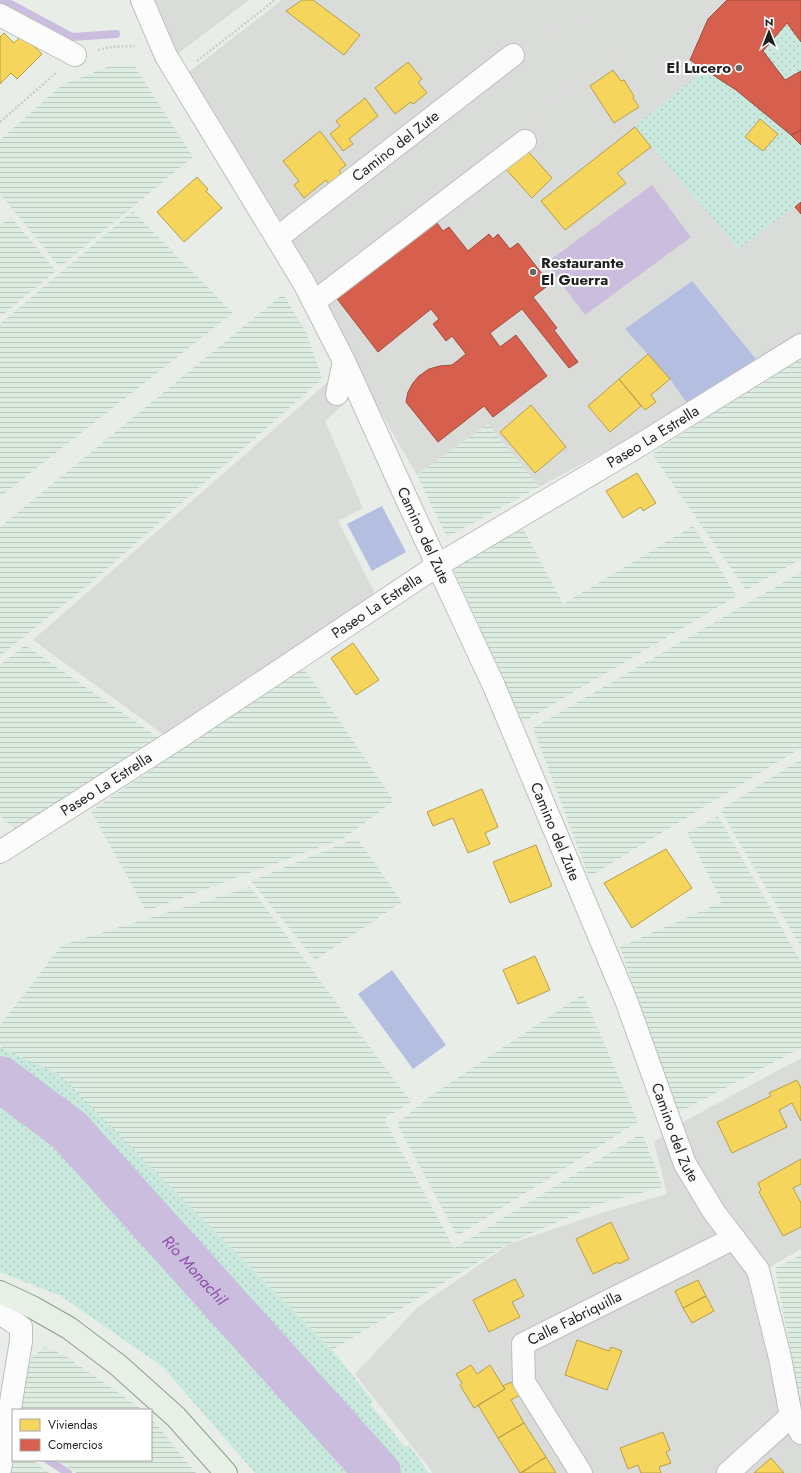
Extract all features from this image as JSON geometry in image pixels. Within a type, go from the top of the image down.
[{"type":"main road","points":[[0,1292],[32,1307],[69,1328],[118,1365],[176,1417],[226,1473]]},
{"type":"street","name":"Camino del Zute","points":[[142,0],[166,56],[177,76],[277,238],[311,278],[314,302],[344,361],[494,686],[626,1000],[685,1164],[714,1212],[758,1270],[796,1424]]},
{"type":"street","points":[[0,14],[75,54]]},
{"type":"street","name":"Camino del Zute","points":[[277,238],[514,54]]},
{"type":"street","points":[[314,302],[525,141]]},
{"type":"street","name":"Paseo La Estrella","points":[[0,852],[180,737],[438,565],[640,445],[801,345]]},
{"type":"street","points":[[337,394],[344,361]]},
{"type":"street","name":"Calle Fabriquilla","points":[[581,1473],[524,1382],[523,1344],[734,1238]]},
{"type":"street","points":[[0,1313],[20,1327],[21,1341],[1,1464]]},
{"type":"street","points":[[728,1473],[796,1424]]},
{"type":"path","points":[[177,76],[275,0]]},
{"type":"shaded area","points":[[156,0],[249,0],[176,55],[155,2]]},
{"type":"shaded area","points":[[282,0],[801,0],[801,335],[689,406],[539,487],[488,424],[417,475],[185,75]]},
{"type":"shaded area","points":[[579,16],[619,53],[325,282],[288,232]]},
{"type":"shaded area","points":[[652,185],[691,237],[585,315],[546,263]]},
{"type":"shaded area","points":[[692,281],[760,364],[689,406],[670,379],[625,329]]},
{"type":"shaded area","points":[[329,381],[344,404],[325,421],[363,508],[338,521],[375,593],[167,737],[33,640]]},
{"type":"shaded area","points":[[382,506],[406,552],[372,571],[347,524]]},
{"type":"shaded area","points":[[392,970],[446,1045],[413,1069],[358,994]]},
{"type":"shaded area","points":[[801,1058],[801,1249],[770,1267],[795,1398],[801,1395],[801,1473],[433,1473],[355,1374],[417,1308],[509,1244],[605,1212],[667,1194],[654,1142],[683,1122]]},
{"type":"green space","points":[[787,23],[801,42],[801,71],[785,80],[763,51]]},
{"type":"green space","points":[[134,65],[193,157],[60,267],[0,194],[0,140],[62,85],[110,66]]},
{"type":"green space","points":[[705,70],[755,104],[801,145],[801,202],[738,249],[635,126]]},
{"type":"green space","points":[[133,211],[233,313],[0,497],[0,324]]},
{"type":"green space","points":[[11,217],[56,271],[0,317],[0,225]]},
{"type":"green space","points":[[283,294],[307,334],[322,379],[93,581],[0,656],[0,527]]},
{"type":"green space","points":[[801,354],[801,559],[746,590],[652,454]]},
{"type":"green space","points":[[488,424],[539,487],[447,537],[417,475]]},
{"type":"green space","points":[[693,526],[737,596],[523,722],[453,568],[523,528],[563,604]]},
{"type":"green space","points":[[801,572],[801,748],[589,877],[533,728]]},
{"type":"green space","points":[[25,645],[163,741],[18,831],[0,816],[0,665]]},
{"type":"green space","points":[[303,667],[394,801],[344,838],[146,911],[91,811]]},
{"type":"green space","points":[[801,759],[801,947],[720,810]]},
{"type":"green space","points":[[718,816],[801,962],[801,1048],[678,1113],[620,947],[722,902],[687,833]]},
{"type":"green space","points":[[357,838],[402,902],[315,960],[251,881]]},
{"type":"green space","points":[[250,887],[411,1102],[384,1119],[454,1248],[642,1133],[663,1187],[599,1204],[515,1240],[332,1350],[60,1075],[0,1047],[0,1025],[62,945]]},
{"type":"green space","points":[[583,994],[638,1122],[457,1236],[397,1124],[426,1099]]},
{"type":"green space","points":[[0,1047],[60,1075],[333,1351],[373,1401],[370,1404],[405,1447],[409,1445],[429,1473],[255,1473],[163,1367],[61,1296],[0,1272]]},
{"type":"green space","points":[[801,1255],[801,1392],[798,1393],[775,1268]]},
{"type":"green space","points":[[45,1347],[64,1355],[142,1409],[21,1409],[26,1362]]},
{"type":"green space","points":[[152,1419],[196,1473],[77,1473],[58,1461],[152,1461]]},
{"type":"green space","points":[[13,1461],[33,1461],[49,1473],[9,1473]]},
{"type":"building: Viviendas","points":[[302,0],[313,0],[360,35],[344,55],[286,11]]},
{"type":"building: Viviendas","points":[[4,33],[14,43],[22,35],[42,54],[17,79],[11,73],[0,84],[0,37]]},
{"type":"building: Viviendas","points":[[408,62],[422,79],[418,82],[427,93],[413,104],[411,102],[395,114],[375,88]]},
{"type":"building: Viviendas","points":[[613,70],[621,81],[624,80],[639,107],[614,123],[590,86]]},
{"type":"building: Viviendas","points":[[365,98],[378,116],[349,139],[353,144],[343,151],[330,134],[340,126],[336,121]]},
{"type":"building: Viviendas","points":[[760,119],[778,134],[763,151],[745,137]]},
{"type":"building: Viviendas","points":[[635,127],[651,147],[617,173],[626,183],[565,230],[541,201]]},
{"type":"building: Viviendas","points":[[320,131],[346,165],[339,171],[343,176],[330,186],[326,180],[304,198],[294,185],[299,181],[283,161]]},
{"type":"building: Viviendas","points":[[525,148],[552,178],[532,198],[504,167]]},
{"type":"building: Viviendas","points":[[197,177],[208,189],[206,191],[222,208],[184,242],[157,212]]},
{"type":"building: Viviendas","points":[[648,354],[670,379],[651,395],[656,402],[645,410],[619,379]]},
{"type":"building: Viviendas","points":[[619,379],[641,406],[610,432],[588,406]]},
{"type":"building: Viviendas","points":[[531,405],[566,447],[535,473],[500,432]]},
{"type":"building: Viviendas","points":[[637,473],[656,503],[643,511],[641,507],[623,518],[606,491]]},
{"type":"building: Viviendas","points":[[353,643],[379,680],[356,695],[331,658]]},
{"type":"building: Viviendas","points":[[482,789],[498,827],[485,833],[490,844],[468,853],[453,818],[433,826],[427,812]]},
{"type":"building: Viviendas","points":[[536,845],[552,886],[510,903],[493,862]]},
{"type":"building: Viviendas","points":[[666,849],[692,888],[632,928],[604,883]]},
{"type":"building: Viviendas","points":[[535,956],[550,990],[518,1004],[503,970]]},
{"type":"building: Viviendas","points":[[797,1080],[801,1088],[801,1121],[792,1103],[779,1110],[787,1127],[732,1153],[717,1122],[771,1096],[769,1093]]},
{"type":"building: Viviendas","points":[[801,1159],[801,1184],[793,1188],[801,1203],[801,1227],[783,1236],[759,1192],[761,1190],[758,1183]]},
{"type":"building: Viviendas","points":[[611,1222],[629,1259],[619,1264],[618,1262],[593,1274],[576,1239]]},
{"type":"building: Viviendas","points":[[515,1279],[524,1296],[512,1302],[520,1317],[489,1332],[473,1300]]},
{"type":"building: Viviendas","points":[[698,1280],[706,1296],[683,1308],[675,1291]]},
{"type":"building: Viviendas","points":[[706,1296],[714,1311],[692,1323],[683,1308]]},
{"type":"building: Viviendas","points":[[577,1340],[609,1351],[611,1347],[622,1351],[607,1390],[565,1375]]},
{"type":"building: Viviendas","points":[[471,1365],[477,1374],[490,1365],[505,1389],[474,1408],[460,1385],[462,1383],[456,1374]]},
{"type":"building: Viviendas","points":[[511,1382],[520,1395],[511,1400],[524,1423],[498,1438],[478,1405],[505,1389],[503,1386]]},
{"type":"building: Viviendas","points":[[524,1423],[546,1457],[520,1473],[498,1438]]},
{"type":"building: Viviendas","points":[[663,1432],[670,1450],[666,1452],[671,1463],[659,1467],[661,1473],[641,1473],[638,1465],[628,1469],[620,1448]]},
{"type":"building: Viviendas","points":[[546,1457],[556,1473],[521,1473]]},
{"type":"building: Viviendas","points":[[771,1458],[784,1473],[754,1473]]},
{"type":"building: Comercios","name":"El Lucero","points":[[727,0],[801,0],[801,42],[787,23],[763,51],[785,80],[801,71],[801,130],[791,135],[736,90],[690,60],[708,19]]},
{"type":"building: Comercios","points":[[801,130],[801,145],[791,135]]},
{"type":"building: Comercios","points":[[801,202],[801,214],[795,207]]},
{"type":"building: Comercios","points":[[434,219],[443,231],[449,227],[468,251],[489,234],[493,239],[498,234],[510,249],[518,243],[550,284],[533,297],[557,328],[554,330],[578,362],[569,368],[522,309],[490,333],[500,347],[516,335],[547,376],[493,417],[484,406],[438,442],[406,402],[408,392],[419,376],[429,369],[452,365],[466,354],[452,336],[446,341],[433,324],[439,319],[431,309],[378,352],[335,296]]},
{"type":"waterway","points":[[3,0],[72,37],[116,34]]},
{"type":"waterway","name":"Río Monachil","points":[[0,1079],[69,1130],[378,1473]]},
{"type":"waterway","points":[[50,1461],[68,1473]]},
{"type":"place","name":"El Lucero","points":[[739,68]]},
{"type":"place","name":"Restaurante El Guerra","points":[[533,272]]}]
